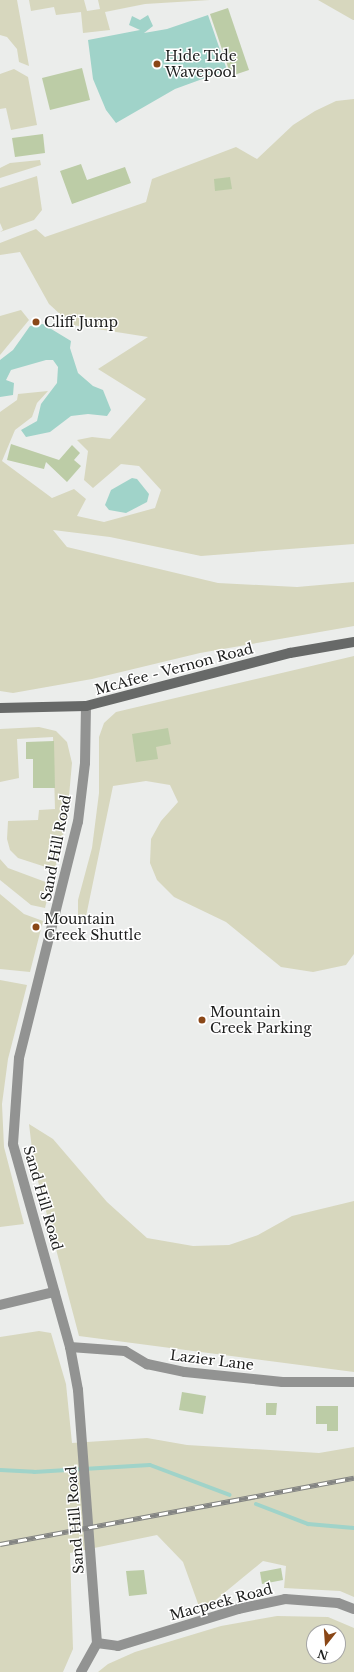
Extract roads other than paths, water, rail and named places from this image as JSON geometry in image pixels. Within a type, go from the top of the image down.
[{"type":"main road","name":"McAfee - Vernon Road","points":[[0,708],[86,706],[290,653],[354,642]]},
{"type":"street","name":"Sand Hill Road","points":[[86,706],[85,764],[78,822],[19,1058],[13,1108],[13,1144],[70,1347],[78,1390],[97,1643]]},
{"type":"street","points":[[0,1305],[54,1292]]},
{"type":"street","name":"Lazier Lane","points":[[70,1347],[125,1351],[147,1364],[186,1372],[282,1382],[354,1382]]},
{"type":"street","name":"Macpeek Road","points":[[97,1643],[118,1646],[238,1609],[285,1599],[338,1603],[354,1609]]},
{"type":"street","points":[[81,1672],[97,1643]]},
{"type":"waterway","points":[[0,1470],[34,1472],[150,1465],[230,1495]]},
{"type":"waterway","points":[[256,1504],[308,1524],[354,1528]]},
{"type":"railway","points":[[0,1544],[354,1478]]},
{"type":"place","name":"Hide Tide Wavepool","points":[[157,64]]},
{"type":"place","name":"Cliff Jump","points":[[36,322]]},
{"type":"place","name":"Mountain Creek Shuttle","points":[[36,927]]},
{"type":"place","name":"Mountain Creek Parking","points":[[202,1020]]}]
